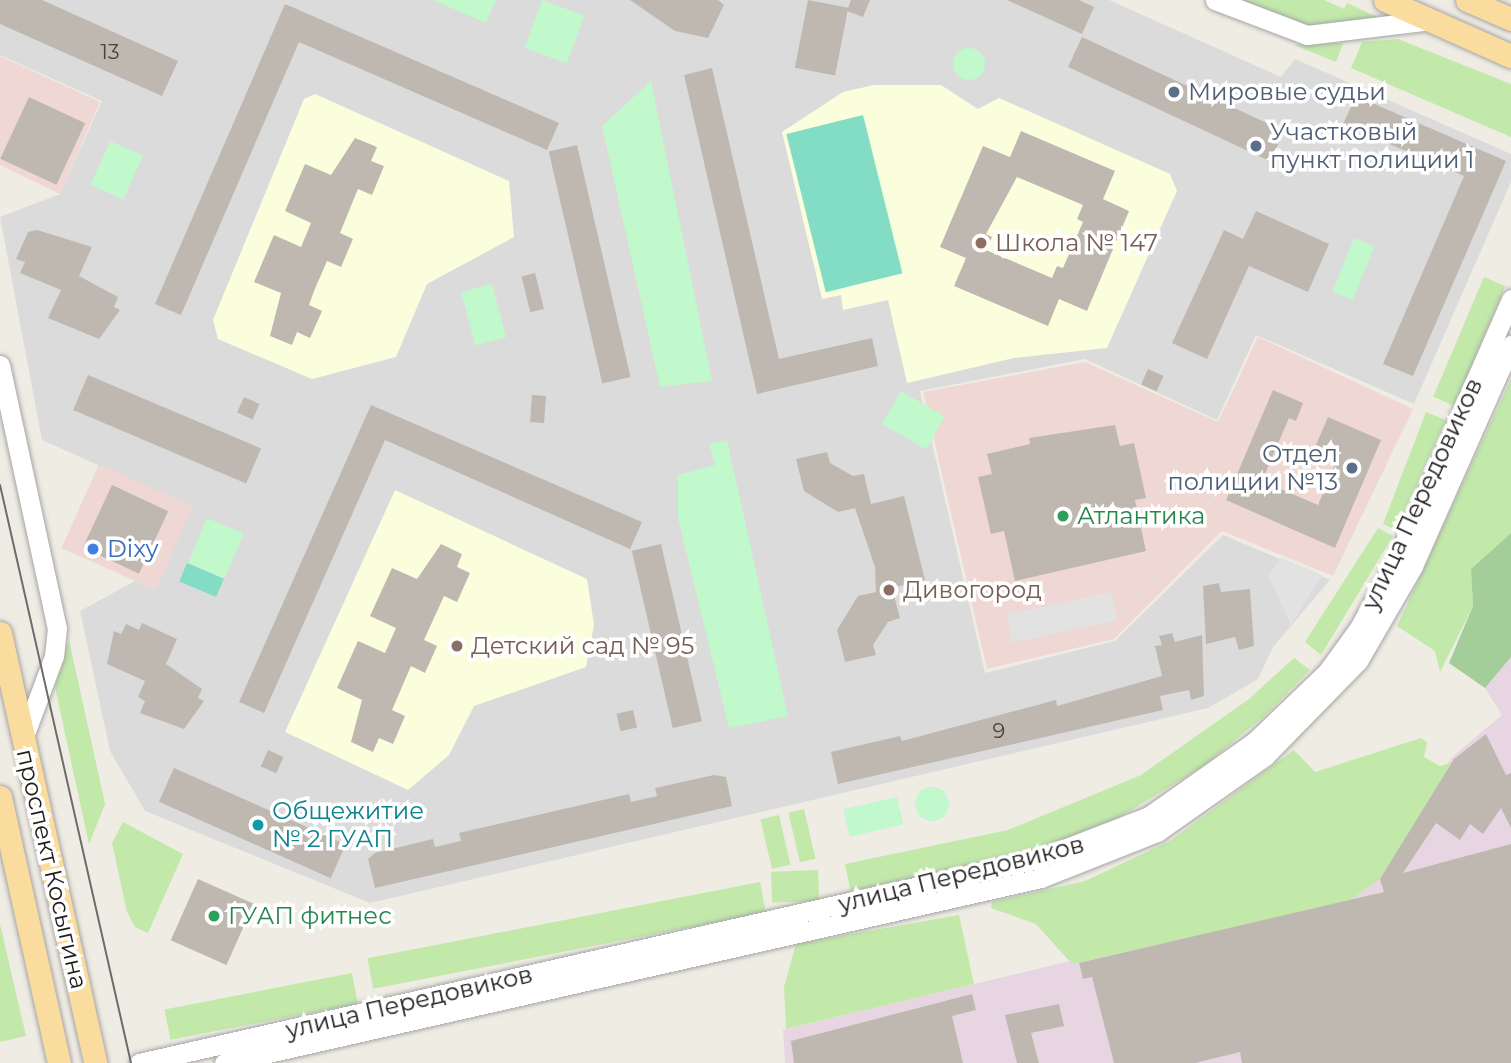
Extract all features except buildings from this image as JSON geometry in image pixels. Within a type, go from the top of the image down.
[{"type":"main road","points":[[1385,0],[1511,56]]},
{"type":"main road","points":[[1467,0],[1511,19]]},
{"type":"main road","name":"проспект Косыгина","points":[[0,633],[95,1063]]},
{"type":"main road","name":"проспект Косыгина","points":[[0,797],[59,1063]]},
{"type":"street","points":[[1215,0],[1307,35],[1431,20]]},
{"type":"street","name":"улица Передовиков","points":[[139,1063],[1038,859],[1149,816],[1262,734],[1327,672],[1359,628],[1397,559],[1511,299]]},
{"type":"street","name":"улица Передовиков","points":[[224,1063],[1041,878],[1157,832],[1265,756],[1341,683],[1369,646],[1413,566],[1511,345]]},
{"type":"street","points":[[0,365],[57,628],[54,656],[23,739]]},
{"type":"shaded area","points":[[0,0],[1109,0],[1281,77],[1295,59],[1511,154],[1511,182],[1414,404],[1256,335],[1217,420],[1085,359],[920,391],[985,673],[1115,641],[1223,535],[1330,580],[1273,647],[1258,679],[1208,708],[370,903],[145,811],[110,751],[80,611],[135,581],[155,589],[192,507],[42,440],[0,217],[60,194],[102,101],[0,55]]},
{"type":"shaded area","points":[[0,56],[100,102],[60,194],[0,165]]},
{"type":"shaded area","name":"Школа № 147","points":[[874,85],[941,85],[978,109],[999,98],[1170,174],[1177,191],[1107,348],[1014,358],[907,383],[888,300],[843,310],[841,295],[822,299],[782,132],[843,92]]},
{"type":"shaded area","points":[[315,94],[509,181],[514,237],[427,284],[396,357],[312,379],[218,339],[213,320],[304,99]]},
{"type":"shaded area","points":[[1258,337],[1413,409],[1333,576],[1222,531],[1114,639],[987,669],[923,392],[1085,362],[1218,422]]},
{"type":"shaded area","points":[[99,464],[193,506],[156,590],[62,548]]},
{"type":"shaded area","name":"Детский сад № 95","points":[[395,490],[587,579],[594,625],[586,667],[474,706],[449,755],[408,790],[285,732]]},
{"type":"shaded area","points":[[1282,558],[1322,575],[1291,625],[1268,575]]},
{"type":"shaded area","points":[[1111,592],[1117,620],[1012,643],[1006,614]]},
{"type":"shaded area","points":[[1511,657],[1511,1063],[785,1063],[783,1030],[1365,890],[1451,758],[1502,715],[1485,688]]},
{"type":"green space","points":[[433,0],[496,0],[486,23]]},
{"type":"green space","points":[[542,0],[584,15],[567,63],[525,48]]},
{"type":"green space","points":[[1237,0],[1324,0],[1344,9],[1347,3],[1379,18],[1311,27]]},
{"type":"green space","points":[[1398,39],[1511,84],[1511,137],[1351,68],[1362,42]]},
{"type":"green space","points":[[1343,43],[1336,62],[1294,45]]},
{"type":"green space","points":[[969,48],[980,53],[985,64],[980,75],[969,80],[958,75],[953,64],[958,53]]},
{"type":"green space","points":[[651,81],[712,381],[660,387],[602,126]]},
{"type":"green space","points":[[863,115],[902,273],[826,292],[786,134]]},
{"type":"green space","points":[[110,141],[143,156],[123,199],[90,185]]},
{"type":"green space","points":[[1354,238],[1374,246],[1353,300],[1332,292]]},
{"type":"green space","points":[[1484,277],[1505,286],[1454,406],[1433,397]]},
{"type":"green space","points":[[492,284],[506,337],[475,345],[461,292]]},
{"type":"green space","points":[[1511,379],[1511,533],[1471,569],[1473,606],[1440,672],[1435,651],[1397,626]]},
{"type":"green space","points":[[901,391],[945,416],[926,449],[882,424]]},
{"type":"green space","points":[[1426,412],[1446,420],[1396,530],[1383,524]]},
{"type":"green space","points":[[727,440],[788,716],[729,728],[678,518],[678,475],[715,465],[709,444]]},
{"type":"green space","points":[[207,518],[244,534],[225,579],[188,563]]},
{"type":"green space","points":[[1378,528],[1393,536],[1321,655],[1305,642]]},
{"type":"green space","points":[[1511,533],[1511,657],[1485,688],[1449,663],[1473,606],[1471,569]]},
{"type":"green space","points":[[187,563],[224,579],[216,597],[179,581]]},
{"type":"green space","points":[[69,640],[105,804],[89,844],[55,687]]},
{"type":"green space","points":[[1294,658],[1310,670],[1264,716],[1205,765],[1105,826],[1064,842],[851,893],[845,864],[1008,830],[1141,775],[1249,699]]},
{"type":"green space","points":[[1421,738],[1427,742],[1424,757],[1440,766],[1457,761],[1380,879],[1349,901],[1072,964],[1036,924],[991,908],[992,902],[1085,881],[1170,841],[1294,750],[1315,772]]},
{"type":"green space","points":[[932,787],[944,792],[949,804],[944,816],[932,821],[920,816],[915,804],[920,792]]},
{"type":"green space","points":[[897,797],[903,824],[850,837],[843,809]]},
{"type":"green space","points":[[804,809],[815,859],[800,862],[788,813]]},
{"type":"green space","points":[[779,815],[790,865],[772,869],[760,819]]},
{"type":"green space","points":[[123,822],[183,854],[148,933],[135,927],[127,912],[112,843]]},
{"type":"green space","points":[[818,870],[819,901],[772,903],[771,872]]},
{"type":"green space","points":[[760,882],[766,912],[373,989],[367,958]]},
{"type":"green space","points":[[959,915],[974,984],[786,1029],[784,987],[796,944]]},
{"type":"green space","points":[[0,924],[26,1036],[0,1042]]},
{"type":"green space","points":[[352,973],[358,1003],[170,1040],[165,1009]]},
{"type":"tram line","points":[[0,485],[131,1063]]},
{"type":"place","name":"Мировые судьи","points":[[1174,92]]},
{"type":"place","name":"Участковый пункт полиции 1","points":[[1256,146]]},
{"type":"place","name":"Школа № 147","points":[[981,243]]},
{"type":"place","name":"Отдел полиции №13","points":[[1352,468]]},
{"type":"place","name":"Атлантика","points":[[1063,516]]},
{"type":"place","name":"Dixy","points":[[93,549]]},
{"type":"place","name":"Дивогород","points":[[889,590]]},
{"type":"place","name":"Детский сад № 95","points":[[457,646]]},
{"type":"place","name":"Общежитие № 2 ГУАП","points":[[258,825]]},
{"type":"place","name":"ГУАП фитнес","points":[[214,916]]}]
